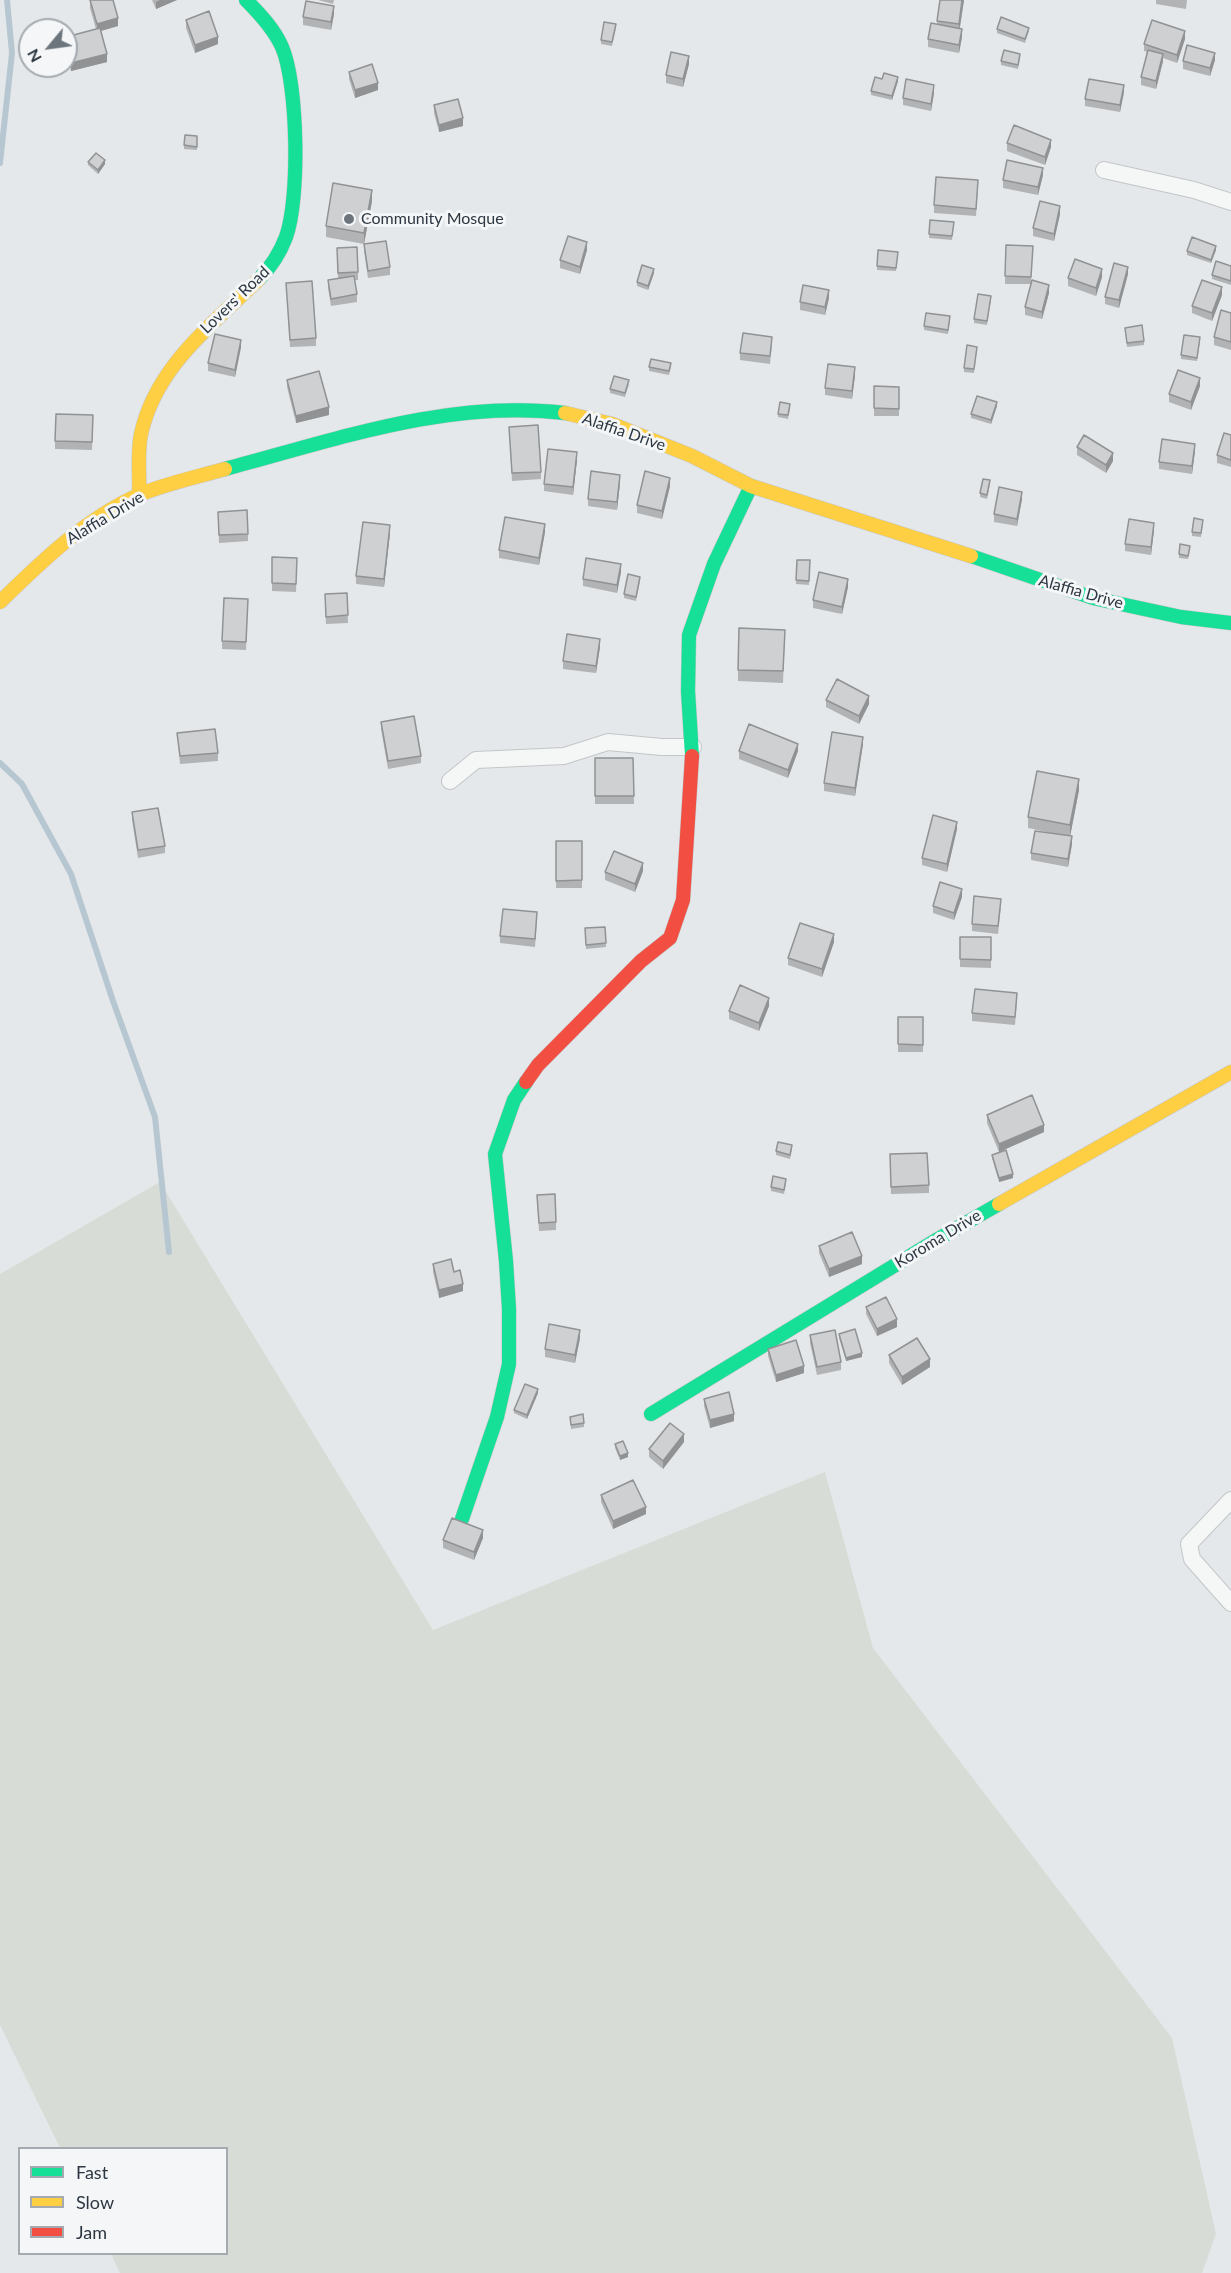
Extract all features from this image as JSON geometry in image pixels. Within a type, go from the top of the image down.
[{"type":"street","name":"Lovers' Road","points":[[139,494],[141,437],[150,404],[171,370],[204,328],[262,277],[271,266],[280,252],[293,213],[296,187],[290,76],[284,54],[274,32],[246,0]]},
{"type":"street","points":[[1104,170],[1194,190],[1231,202]]},
{"type":"street","name":"Alaffia Drive","points":[[0,602],[64,541],[94,520],[139,494],[392,425],[452,414],[531,409],[572,414],[612,424],[692,456],[750,486],[974,557],[1093,598],[1181,617],[1231,623]]},
{"type":"street","points":[[462,1519],[497,1417],[509,1364],[506,1261],[495,1154],[514,1100],[538,1065],[641,961],[670,938],[683,900],[693,747],[688,691],[689,635],[714,564],[750,486]]},
{"type":"street","points":[[450,781],[476,760],[564,756],[608,742],[662,747],[693,747]]},
{"type":"street","name":"Koroma Drive","points":[[651,1414],[967,1221],[1231,1072]]},
{"type":"street","points":[[1231,1500],[1189,1544],[1192,1559],[1231,1603]]},
{"type":"shaded area","points":[[160,1182],[433,1630],[825,1472],[873,1648],[1172,2038],[1216,2234],[1202,2273],[120,2273],[111,2255],[228,2255],[228,2147],[60,2147],[0,2025],[0,1274]]},
{"type":"building","points":[[90,0],[113,0],[118,18],[97,24]]},
{"type":"building","points":[[940,0],[962,0],[959,24],[937,21]]},
{"type":"building","points":[[306,1],[334,6],[331,22],[303,17]]},
{"type":"building","points":[[209,11],[218,37],[195,45],[186,20]]},
{"type":"building","points":[[1001,17],[1029,28],[1025,39],[997,29]]},
{"type":"building","points":[[1152,20],[1185,31],[1177,55],[1144,44]]},
{"type":"building","points":[[604,22],[616,24],[612,42],[601,40]]},
{"type":"building","points":[[931,23],[962,29],[959,45],[928,39]]},
{"type":"building","points":[[100,28],[107,54],[78,61],[78,34]]},
{"type":"building","points":[[1187,45],[1215,53],[1210,68],[1183,61]]},
{"type":"building","points":[[1004,50],[1020,54],[1018,65],[1001,61]]},
{"type":"building","points":[[1148,50],[1163,54],[1156,81],[1141,77]]},
{"type":"building","points":[[671,52],[689,56],[683,79],[666,75]]},
{"type":"building","points":[[372,64],[378,83],[355,90],[349,72]]},
{"type":"building","points":[[884,73],[898,77],[892,96],[871,91],[875,77],[882,79]]},
{"type":"building","points":[[906,79],[934,85],[931,104],[903,98]]},
{"type":"building","points":[[1089,79],[1124,85],[1120,105],[1085,99]]},
{"type":"building","points":[[458,99],[463,118],[439,125],[434,105]]},
{"type":"building","points":[[1014,125],[1051,140],[1045,157],[1007,143]]},
{"type":"building","points":[[185,135],[197,136],[197,147],[184,145]]},
{"type":"building","points":[[96,153],[105,160],[98,170],[88,162]]},
{"type":"building","points":[[1007,160],[1043,168],[1038,187],[1003,180]]},
{"type":"building","points":[[936,177],[978,180],[976,209],[934,205]]},
{"type":"building","name":"Community Mosque","points":[[333,183],[372,190],[364,233],[326,226]]},
{"type":"building","points":[[1040,201],[1060,206],[1054,234],[1033,228]]},
{"type":"building","points":[[930,220],[954,222],[952,236],[929,234]]},
{"type":"building","points":[[568,236],[587,242],[580,267],[560,260]]},
{"type":"building","points":[[1192,237],[1216,246],[1211,260],[1187,251]]},
{"type":"building","points":[[386,241],[390,267],[368,271],[364,244]]},
{"type":"building","points":[[1006,245],[1033,246],[1031,277],[1005,276]]},
{"type":"building","points":[[357,247],[358,272],[338,273],[337,248]]},
{"type":"building","points":[[878,250],[898,252],[896,268],[877,266]]},
{"type":"building","points":[[1075,259],[1102,269],[1096,288],[1068,278]]},
{"type":"building","points":[[1216,261],[1231,266],[1231,281],[1212,275]]},
{"type":"building","points":[[1114,263],[1128,267],[1119,300],[1105,297]]},
{"type":"building","points":[[642,265],[654,269],[648,286],[637,282]]},
{"type":"building","points":[[354,276],[357,294],[331,299],[328,280]]},
{"type":"building","points":[[1032,280],[1049,285],[1042,312],[1025,307]]},
{"type":"building","points":[[1202,280],[1222,287],[1212,313],[1192,306]]},
{"type":"building","points":[[312,281],[316,338],[290,340],[286,283]]},
{"type":"building","points":[[803,285],[829,290],[825,307],[800,302]]},
{"type":"building","points":[[978,294],[991,296],[987,321],[974,319]]},
{"type":"building","points":[[1221,310],[1231,313],[1231,342],[1214,337]]},
{"type":"building","points":[[926,313],[950,316],[948,330],[924,326]]},
{"type":"building","points":[[1142,325],[1144,341],[1127,343],[1125,328]]},
{"type":"building","points":[[743,333],[772,337],[770,356],[740,353]]},
{"type":"building","points":[[215,334],[241,340],[235,370],[208,363]]},
{"type":"building","points":[[1184,335],[1200,337],[1197,358],[1181,355]]},
{"type":"building","points":[[967,345],[977,347],[974,369],[964,368]]},
{"type":"building","points":[[651,359],[671,363],[669,371],[649,367]]},
{"type":"building","points":[[828,364],[855,367],[852,391],[825,388]]},
{"type":"building","points":[[1178,370],[1200,378],[1191,402],[1169,394]]},
{"type":"building","points":[[319,371],[329,407],[296,416],[287,380]]},
{"type":"building","points":[[614,376],[629,380],[625,393],[610,389]]},
{"type":"building","points":[[874,386],[899,387],[899,409],[874,408]]},
{"type":"building","points":[[977,396],[997,402],[991,420],[971,414]]},
{"type":"building","points":[[780,402],[790,404],[788,415],[778,414]]},
{"type":"building","points":[[56,414],[93,415],[92,442],[55,441]]},
{"type":"building","points":[[538,425],[541,472],[512,473],[509,427]]},
{"type":"building","points":[[1224,433],[1231,435],[1231,460],[1217,455]]},
{"type":"building","points":[[1084,435],[1113,453],[1106,465],[1077,447]]},
{"type":"building","points":[[1162,439],[1195,444],[1192,466],[1159,462]]},
{"type":"building","points":[[548,449],[577,452],[573,487],[544,484]]},
{"type":"building","points":[[591,471],[620,475],[617,502],[588,499]]},
{"type":"building","points":[[645,471],[670,478],[662,511],[637,505]]},
{"type":"building","points":[[983,479],[990,480],[987,495],[980,493]]},
{"type":"building","points":[[999,487],[1022,492],[1017,519],[994,514]]},
{"type":"building","points":[[247,510],[248,534],[219,535],[218,512]]},
{"type":"building","points":[[505,517],[545,524],[539,558],[499,550]]},
{"type":"building","points":[[1194,518],[1203,520],[1201,533],[1192,532]]},
{"type":"building","points":[[1129,519],[1154,523],[1151,547],[1125,544]]},
{"type":"building","points":[[363,522],[390,525],[384,579],[356,576]]},
{"type":"building","points":[[1180,544],[1190,546],[1188,556],[1179,554]]},
{"type":"building","points":[[272,557],[297,558],[296,584],[272,583]]},
{"type":"building","points":[[586,558],[621,564],[617,585],[583,579]]},
{"type":"building","points":[[797,560],[810,560],[809,581],[796,580]]},
{"type":"building","points":[[819,572],[848,579],[842,607],[813,600]]},
{"type":"building","points":[[628,574],[640,577],[636,597],[624,594]]},
{"type":"building","points":[[347,593],[348,615],[326,617],[325,594]]},
{"type":"building","points":[[224,598],[248,599],[246,642],[222,641]]},
{"type":"building","points":[[739,628],[785,630],[783,671],[738,670]]},
{"type":"building","points":[[567,634],[600,639],[596,666],[563,661]]},
{"type":"building","points":[[837,679],[869,696],[859,716],[826,700]]},
{"type":"building","points":[[414,716],[421,756],[388,761],[381,722]]},
{"type":"building","points":[[749,724],[798,744],[788,770],[739,751]]},
{"type":"building","points":[[215,729],[218,753],[180,756],[177,733]]},
{"type":"building","points":[[832,732],[863,737],[855,788],[824,783]]},
{"type":"building","points":[[595,758],[633,758],[634,796],[595,796]]},
{"type":"building","points":[[1037,771],[1079,779],[1070,825],[1028,817]]},
{"type":"building","points":[[158,808],[165,846],[138,850],[132,812]]},
{"type":"building","points":[[933,815],[957,822],[947,864],[922,858]]},
{"type":"building","points":[[1035,831],[1072,836],[1068,859],[1031,853]]},
{"type":"building","points":[[556,841],[582,841],[582,880],[556,881]]},
{"type":"building","points":[[614,851],[643,863],[635,884],[605,872]]},
{"type":"building","points":[[940,882],[962,889],[954,913],[933,906]]},
{"type":"building","points":[[974,896],[1001,899],[998,926],[972,924]]},
{"type":"building","points":[[503,909],[537,912],[535,939],[500,936]]},
{"type":"building","points":[[800,923],[834,934],[822,969],[788,958]]},
{"type":"building","points":[[605,927],[606,943],[586,945],[585,928]]},
{"type":"building","points":[[960,937],[991,937],[991,960],[960,959]]},
{"type":"building","points":[[740,985],[769,998],[759,1023],[729,1011]]},
{"type":"building","points":[[975,989],[1017,993],[1015,1017],[972,1013]]},
{"type":"building","points":[[898,1017],[923,1017],[923,1045],[898,1044]]},
{"type":"building","points":[[1032,1095],[1044,1125],[999,1144],[987,1115]]},
{"type":"building","points":[[778,1142],[792,1145],[790,1155],[776,1151]]},
{"type":"building","points":[[1006,1150],[1013,1174],[999,1178],[992,1155]]},
{"type":"building","points":[[927,1153],[929,1185],[891,1187],[890,1154]]},
{"type":"building","points":[[773,1176],[786,1179],[784,1190],[771,1187]]},
{"type":"building","points":[[555,1194],[556,1222],[539,1223],[537,1195]]},
{"type":"building","points":[[852,1232],[862,1256],[829,1269],[819,1246]]},
{"type":"building","points":[[451,1259],[454,1272],[460,1270],[463,1284],[439,1290],[433,1264]]},
{"type":"building","points":[[886,1297],[897,1319],[877,1329],[866,1307]]},
{"type":"building","points":[[549,1324],[580,1330],[575,1355],[545,1349]]},
{"type":"building","points":[[855,1329],[862,1353],[846,1358],[839,1334]]},
{"type":"building","points":[[835,1330],[841,1362],[817,1367],[810,1335]]},
{"type":"building","points":[[917,1338],[930,1359],[902,1377],[889,1355]]},
{"type":"building","points":[[796,1340],[804,1366],[776,1375],[768,1349]]},
{"type":"building","points":[[525,1384],[538,1389],[527,1415],[514,1410]]},
{"type":"building","points":[[729,1392],[734,1414],[710,1420],[704,1399]]},
{"type":"building","points":[[583,1414],[584,1423],[571,1425],[570,1417]]},
{"type":"building","points":[[670,1423],[684,1434],[663,1461],[649,1449]]},
{"type":"building","points":[[623,1441],[628,1453],[620,1456],[615,1444]]},
{"type":"building","points":[[633,1480],[646,1507],[613,1521],[601,1495]]},
{"type":"building","points":[[452,1518],[483,1530],[474,1552],[443,1540]]},
{"type":"waterway","points":[[0,163],[12,53],[7,0]]},
{"type":"waterway","points":[[0,763],[22,784],[71,874],[155,1117],[169,1252]]},
{"type":"traffic: fast","points":[[246,0],[271,28],[282,47],[287,64],[294,113],[295,170],[291,219],[281,249],[259,279]]},
{"type":"traffic: fast","points":[[225,469],[350,435],[435,417],[522,410],[565,413]]},
{"type":"traffic: fast","points":[[692,756],[688,691],[689,635],[714,564],[751,486]]},
{"type":"traffic: fast","points":[[971,556],[1093,598],[1181,617],[1231,623]]},
{"type":"traffic: fast","points":[[462,1519],[497,1417],[509,1364],[506,1261],[495,1154],[514,1100],[526,1082]]},
{"type":"traffic: fast","points":[[651,1414],[999,1204]]},
{"type":"traffic: slow","points":[[139,494],[141,434],[148,410],[159,388],[188,348],[259,279]]},
{"type":"traffic: slow","points":[[565,413],[612,424],[692,456],[751,486],[971,556]]},
{"type":"traffic: slow","points":[[0,602],[32,571],[102,515],[141,494],[225,469]]},
{"type":"traffic: slow","points":[[999,1204],[1231,1072]]},
{"type":"traffic: jam","points":[[526,1082],[538,1065],[641,961],[670,938],[683,900],[692,756]]},
{"type":"place","name":"Community Mosque","points":[[349,219]]}]
